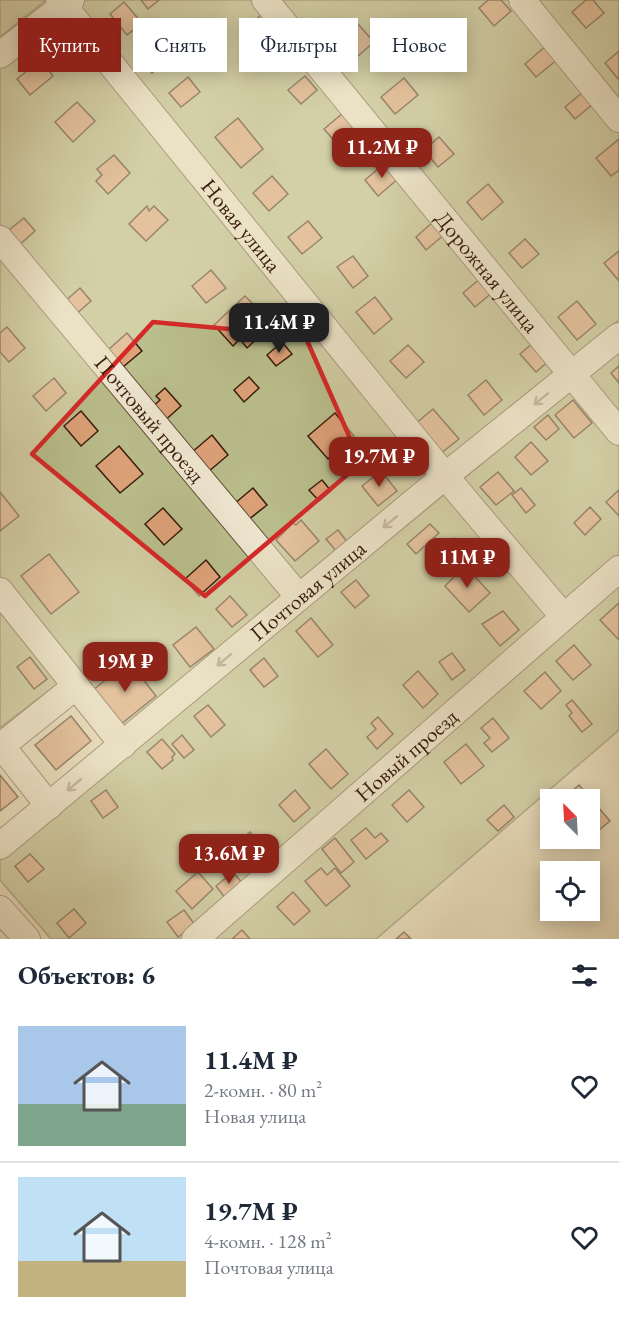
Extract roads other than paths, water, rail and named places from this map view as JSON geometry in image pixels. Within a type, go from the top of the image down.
[{"type":"street","name":"Дорожная улица","points":[[266,0],[619,432]]},
{"type":"street","points":[[522,0],[619,119]]},
{"type":"street","points":[[0,55],[64,2]]},
{"type":"street","name":"Новая улица","points":[[64,2],[445,476],[563,616]]},
{"type":"street","name":"Почтовый проезд","points":[[0,239],[299,597]]},
{"type":"street","name":"Почтовая улица","points":[[0,846],[445,476],[619,336]]},
{"type":"street","name":"Новый проезд","points":[[195,939],[563,616],[619,570]]},
{"type":"street","points":[[0,591],[123,745]]},
{"type":"street","points":[[49,806],[0,746],[76,686]]},
{"type":"street","points":[[0,909],[27,939]]}]
